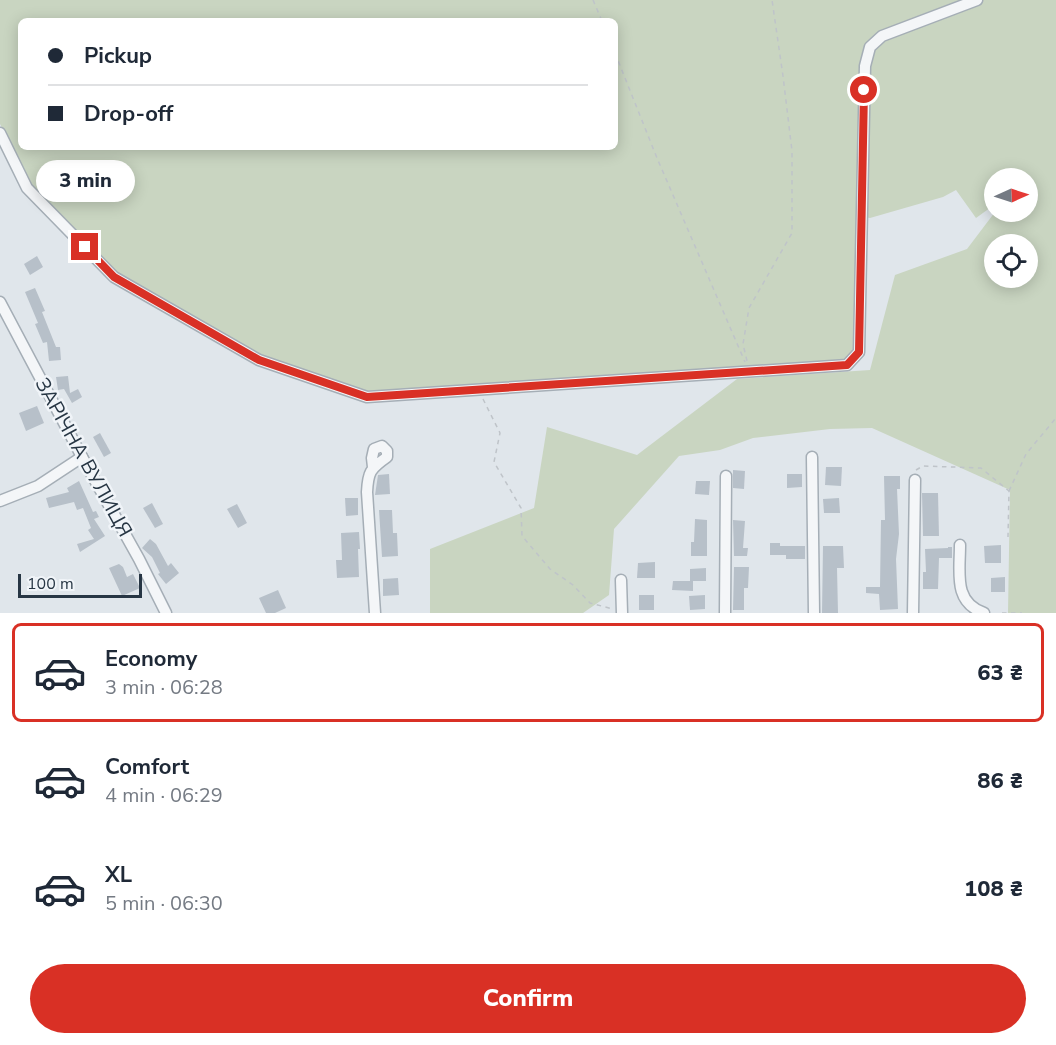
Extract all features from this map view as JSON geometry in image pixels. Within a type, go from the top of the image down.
[{"type":"street","points":[[0,133],[27,188],[114,277],[259,360],[367,397],[847,365],[859,352],[865,66],[870,47],[882,36],[977,0]]},
{"type":"street","name":"ЗАРІЧНА ВУЛИЦЯ","points":[[0,302],[166,613]]},
{"type":"street","points":[[0,501],[38,486],[82,457]]},
{"type":"street","points":[[812,458],[814,613]]},
{"type":"street","points":[[373,467],[368,477],[367,492],[375,613]]},
{"type":"street","points":[[725,613],[726,476]]},
{"type":"street","points":[[913,613],[915,480]]},
{"type":"street","points":[[960,545],[960,591],[968,604],[984,613]]},
{"type":"street","points":[[621,580],[622,612]]},
{"type":"path","points":[[594,0],[601,18]]},
{"type":"path","points":[[749,371],[743,344],[749,308],[792,233],[792,152],[772,0]]},
{"type":"path","points":[[618,60],[657,158],[749,371]]},
{"type":"path","points":[[482,389],[483,398],[500,434],[494,462],[521,508],[522,536],[550,569],[573,585],[590,603],[622,612]]},
{"type":"path","points":[[1008,537],[1009,491],[1026,454],[1056,418]]},
{"type":"path","points":[[915,480],[916,469],[923,466],[981,468],[1009,491]]},
{"type":"path","points":[[1002,613],[1022,613]]},
{"type":"green space","points":[[0,0],[973,0],[868,47],[857,351],[847,361],[367,393],[261,357],[117,275],[31,185],[0,124]]},
{"type":"green space","points":[[982,0],[1056,0],[1056,613],[1008,613],[1010,490],[872,428],[830,429],[753,438],[720,450],[679,456],[614,529],[609,595],[583,613],[430,613],[430,549],[534,508],[547,427],[637,455],[737,379],[870,370],[895,275],[967,249],[987,222],[1038,222],[1038,168],[984,168],[984,212],[976,218],[956,190],[943,197],[870,218],[863,217],[866,65],[872,48],[883,38]]},
{"type":"building","points":[[37,256],[43,267],[30,275],[24,264]]},
{"type":"building","points":[[35,288],[56,347],[60,347],[61,360],[49,361],[47,342],[43,343],[35,324],[38,323],[25,292]]},
{"type":"building","points":[[68,376],[70,393],[78,389],[82,397],[72,403],[64,389],[58,390],[56,377]]},
{"type":"building","points":[[37,406],[44,423],[26,431],[19,413]]},
{"type":"building","points":[[100,433],[111,453],[104,457],[93,437]]},
{"type":"building","points":[[826,467],[842,467],[841,486],[825,485]]},
{"type":"building","points":[[733,470],[745,471],[744,489],[733,488]]},
{"type":"building","points":[[389,474],[390,494],[375,495],[378,475]]},
{"type":"building","points":[[787,474],[802,474],[802,487],[787,488]]},
{"type":"building","points":[[884,476],[900,476],[900,489],[897,489],[898,609],[880,610],[879,594],[866,593],[866,587],[880,587],[881,520],[885,520]]},
{"type":"building","points":[[79,481],[93,512],[96,511],[99,517],[94,519],[105,536],[80,552],[77,544],[94,539],[88,530],[91,528],[83,508],[77,510],[74,502],[49,508],[46,498],[69,492],[67,488]]},
{"type":"building","points":[[696,481],[710,481],[709,495],[695,494]]},
{"type":"building","points":[[922,493],[938,493],[939,536],[923,536]]},
{"type":"building","points":[[345,498],[358,498],[358,515],[346,516]]},
{"type":"building","points":[[839,498],[840,513],[824,513],[823,499]]},
{"type":"building","points":[[152,503],[163,524],[155,528],[143,508]]},
{"type":"building","points":[[237,504],[247,523],[238,528],[227,509]]},
{"type":"building","points":[[379,510],[392,510],[393,533],[397,533],[398,556],[382,557]]},
{"type":"building","points":[[695,519],[707,520],[707,556],[691,556]]},
{"type":"building","points":[[733,520],[745,521],[743,548],[748,548],[747,556],[734,556]]},
{"type":"building","points":[[359,532],[359,577],[337,578],[336,560],[342,560],[341,533]]},
{"type":"building","points":[[150,539],[156,544],[168,566],[171,563],[179,573],[166,584],[158,574],[160,573],[152,557],[142,548]]},
{"type":"building","points":[[770,543],[780,543],[780,546],[805,546],[805,559],[786,559],[786,555],[770,555]]},
{"type":"building","points":[[1001,545],[1001,563],[985,563],[984,546]]},
{"type":"building","points":[[823,546],[843,546],[844,568],[837,568],[838,613],[822,613]]},
{"type":"building","points":[[952,547],[952,558],[939,558],[938,589],[923,589],[923,572],[926,572],[925,549]]},
{"type":"building","points":[[655,562],[655,578],[637,578],[638,563]]},
{"type":"building","points":[[119,564],[123,567],[127,577],[133,574],[140,588],[122,596],[109,568]]},
{"type":"building","points":[[734,567],[749,567],[748,588],[744,588],[744,610],[733,610]]},
{"type":"building","points":[[706,568],[706,581],[690,581],[690,569]]},
{"type":"building","points":[[1005,577],[1005,592],[991,592],[991,578]]},
{"type":"building","points":[[398,578],[399,595],[383,596],[383,579]]},
{"type":"building","points":[[673,581],[693,581],[693,591],[672,590]]},
{"type":"building","points":[[278,590],[286,608],[275,613],[266,613],[259,598]]},
{"type":"building","points":[[639,595],[654,595],[654,610],[639,610]]},
{"type":"building","points":[[705,595],[705,609],[690,610],[689,596]]},
{"type":"route","points":[[85,247],[114,277],[259,360],[367,397],[847,365],[859,352],[864,90]]}]
